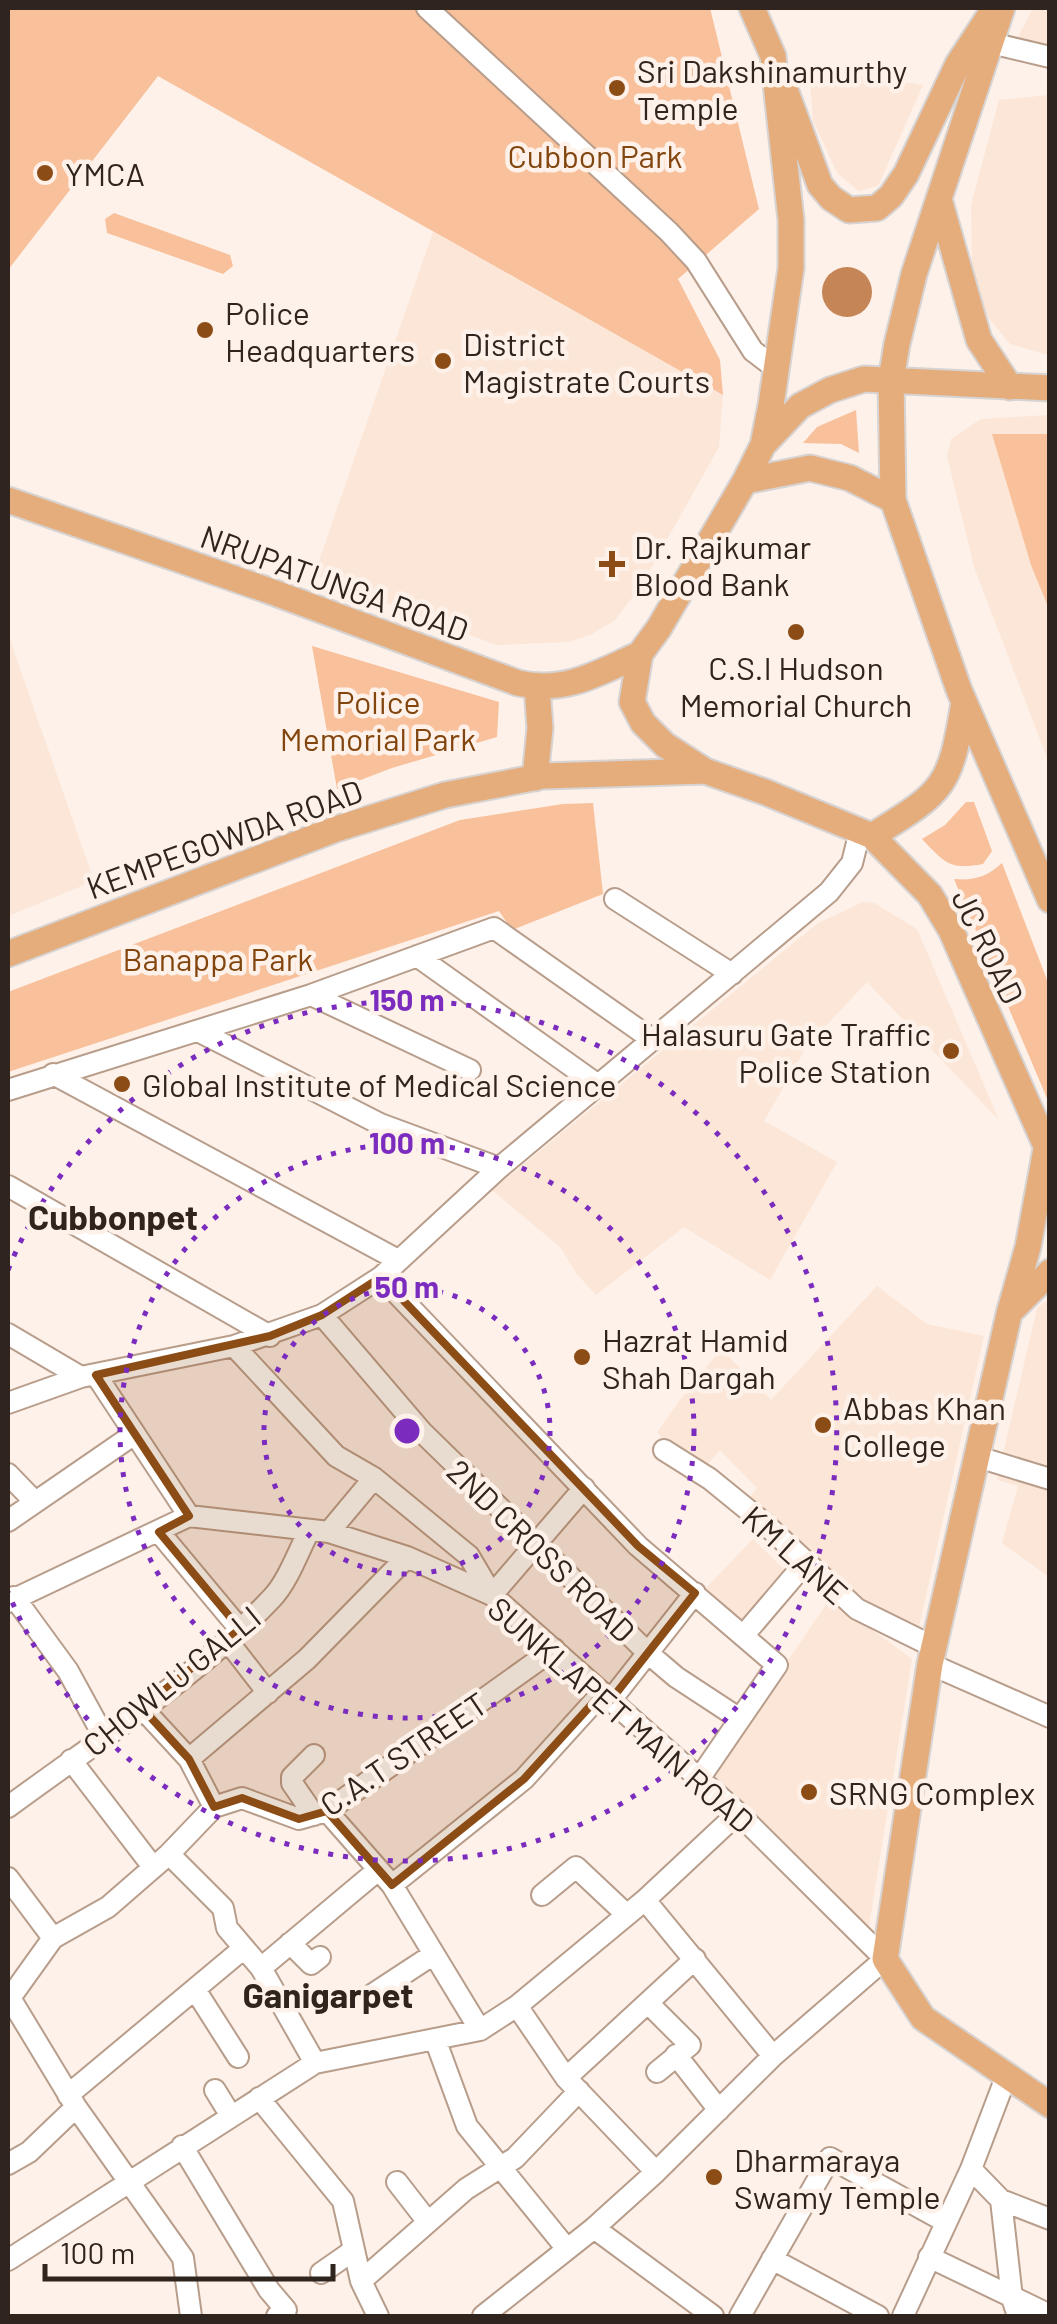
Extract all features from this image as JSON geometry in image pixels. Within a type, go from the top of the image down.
[{"type":"main road","points":[[752,8],[820,185],[849,210],[876,208],[906,174],[958,64],[999,8]]},
{"type":"main road","points":[[999,8],[991,44],[914,274],[891,380],[893,500],[964,702],[1050,900]]},
{"type":"main road","points":[[773,56],[791,220],[790,268],[774,366],[772,405],[762,445],[745,481],[660,628],[640,654],[634,710],[665,745],[704,771],[866,834],[934,795],[946,778],[956,748],[964,702]]},
{"type":"main road","points":[[938,199],[979,340],[1010,387]]},
{"type":"main road","points":[[762,445],[800,406],[830,390],[864,379],[1050,388]]},
{"type":"main road","points":[[745,481],[810,468],[850,478],[893,500]]},
{"type":"main road","name":"NRUPATUNGA ROAD","points":[[8,500],[536,687],[577,684],[640,654]]},
{"type":"main road","points":[[535,778],[540,728],[536,687]]},
{"type":"main road","name":"KEMPEGOWDA ROAD","points":[[8,954],[336,828],[445,794],[535,778],[704,771]]},
{"type":"main road","name":"JC ROAD","points":[[866,834],[930,895],[951,930],[1048,1152]]},
{"type":"main road","points":[[1048,1152],[932,1656],[885,1959],[923,2018],[1050,2105]]},
{"type":"main road","points":[[1008,1314],[1050,1272]]},
{"type":"street","points":[[426,8],[669,232],[696,261],[753,351],[774,366]]},
{"type":"street","points":[[991,44],[1050,57]]},
{"type":"street","points":[[8,1403],[88,1376],[270,1336],[322,1316],[381,1277],[500,1168],[829,892],[852,863],[866,834]]},
{"type":"street","points":[[616,899],[732,974]]},
{"type":"street","points":[[8,1090],[311,994],[494,928],[653,1040]]},
{"type":"street","points":[[417,956],[598,1086]]},
{"type":"street","points":[[311,994],[470,1070]]},
{"type":"street","points":[[198,1031],[380,1124],[500,1168]]},
{"type":"street","points":[[53,1074],[398,1260]]},
{"type":"street","points":[[8,1186],[270,1336]]},
{"type":"street","points":[[381,1277],[638,1546],[777,1665],[699,1779]]},
{"type":"street","name":"2ND CROSS ROAD","points":[[322,1316],[422,1432],[649,1654],[676,1678],[740,1719]]},
{"type":"street","points":[[8,1334],[88,1376],[189,1516],[11,1600],[68,1671],[104,1737]]},
{"type":"street","points":[[234,1346],[336,1456],[374,1478],[469,1556],[492,1595],[584,1488]]},
{"type":"street","points":[[8,1520],[133,1434]]},
{"type":"street","name":"KM LANE","points":[[664,1450],[710,1479],[858,1609],[932,1656],[1050,1718]]},
{"type":"street","points":[[978,1457],[1050,1479]]},
{"type":"street","points":[[8,1474],[35,1502]]},
{"type":"street","name":"CHOWLU GALLI","points":[[8,1807],[142,1708],[233,1634],[275,1596],[319,1531],[374,1478]]},
{"type":"street","name":"SUNKLAPET MAIN ROAD","points":[[189,1516],[319,1531],[407,1557],[492,1595],[738,1814],[885,1959]]},
{"type":"street","points":[[159,1532],[233,1634],[268,1693]]},
{"type":"street","points":[[189,1759],[308,1659],[407,1557]]},
{"type":"street","points":[[742,1636],[806,1562]]},
{"type":"street","points":[[260,1968],[524,1779],[649,1654],[694,1593]]},
{"type":"street","name":"C.A.T STREET","points":[[214,1807],[242,1798],[299,1819],[320,1813],[554,1649]]},
{"type":"street","points":[[142,1708],[189,1759],[214,1807],[108,1907],[53,1938],[9,1996],[72,2101],[183,2258],[191,2316]]},
{"type":"street","points":[[314,1754],[292,1776],[292,1782],[385,1877],[480,2030]]},
{"type":"street","points":[[71,1760],[161,1860],[223,1908],[227,1928],[260,1968],[315,2063]]},
{"type":"street","points":[[8,2260],[315,2063],[480,2030],[517,2006],[645,1900],[738,1814]]},
{"type":"street","points":[[542,1895],[576,1867],[627,1915]]},
{"type":"street","points":[[8,1878],[53,1938]]},
{"type":"street","points":[[645,1900],[772,2056]]},
{"type":"street","points":[[290,1943],[311,1964],[320,1957]]},
{"type":"street","points":[[8,2164],[29,2152],[72,2101],[244,1948]]},
{"type":"street","points":[[373,1994],[434,1954]]},
{"type":"street","points":[[361,2281],[466,2189],[514,2158],[572,2084],[695,1959]]},
{"type":"street","points":[[482,2316],[511,2308],[566,2249],[656,2172],[772,2056],[885,1959]]},
{"type":"street","points":[[196,1991],[238,2057]]},
{"type":"street","points":[[648,2003],[690,2044],[657,2072]]},
{"type":"street","points":[[517,2006],[572,2084],[656,2172]]},
{"type":"street","points":[[435,2038],[467,2126],[566,2249]]},
{"type":"street","points":[[676,2055],[719,2110]]},
{"type":"street","points":[[903,2316],[971,2169],[1006,2077]]},
{"type":"street","points":[[215,2090],[231,2116]]},
{"type":"street","points":[[260,2098],[343,2202],[361,2281],[378,2316]]},
{"type":"street","points":[[182,2146],[269,2290],[286,2310],[278,2316]]},
{"type":"street","points":[[740,2316],[830,2158],[946,2222]]},
{"type":"street","points":[[971,2169],[1001,2200],[1050,2218]]},
{"type":"street","points":[[397,2182],[428,2222]]},
{"type":"street","points":[[1001,2200],[1015,2307]]},
{"type":"street","points":[[594,2228],[712,2316]]},
{"type":"street","points":[[322,2273],[354,2250]]},
{"type":"street","points":[[929,2257],[1015,2307],[1050,2315]]},
{"type":"street","points":[[772,2258],[878,2316]]},
{"type":"highlighted area","points":[[381,1277],[638,1546],[695,1593],[610,1701],[602,1693],[524,1779],[392,1885],[327,1811],[299,1819],[242,1798],[214,1807],[189,1759],[142,1708],[240,1629],[159,1532],[189,1516],[96,1375],[270,1336],[322,1315]]},
{"type":"shaded area","points":[[1033,8],[1049,8],[1049,47],[1017,39]]},
{"type":"shaded area","points":[[809,69],[923,85],[878,186],[859,191],[837,173],[813,120]]},
{"type":"shaded area","points":[[1050,95],[1049,355],[1010,344],[987,316],[972,264],[971,205],[999,100]]},
{"type":"shaded area","points":[[433,232],[723,395],[719,447],[641,586],[615,620],[590,635],[568,642],[496,645],[314,575]]},
{"type":"shaded area","points":[[847,267],[864,275],[872,292],[864,309],[847,317],[830,309],[822,292],[830,275]]},
{"type":"shaded area","points":[[1049,415],[1049,763],[974,567],[947,456],[951,439],[981,419]]},
{"type":"shaded area","points":[[8,634],[94,881],[8,916]]},
{"type":"shaded area","points":[[863,902],[874,903],[917,929],[999,1120],[867,982],[807,1046],[764,1121],[837,1162],[770,1280],[684,1227],[596,1295],[561,1248],[492,1190],[818,923]]},
{"type":"shaded area","points":[[877,1286],[927,1324],[984,1336],[918,1631],[902,1629],[746,1503],[757,1488],[720,1450],[707,1465],[688,1449],[682,1457],[657,1433],[721,1349],[771,1400]]},
{"type":"shaded area","points":[[1049,1299],[1049,1577],[1002,1543],[1018,1486],[997,1480],[1037,1308]]},
{"type":"shaded area","points":[[753,1539],[791,1576],[744,1625],[706,1588]]},
{"type":"shaded area","points":[[830,1599],[912,1659],[869,1926],[709,1776]]},
{"type":"green space","name":"Cubbon Park","points":[[8,8],[710,8],[759,209],[678,279],[720,360],[723,395],[158,76],[8,270]]},
{"type":"green space","points":[[114,213],[230,255],[233,266],[223,274],[107,233],[105,219]]},
{"type":"green space","points":[[856,410],[859,453],[841,444],[803,443],[817,427]]},
{"type":"green space","points":[[992,434],[1049,434],[1049,609],[1031,565]]},
{"type":"green space","name":"Police Memorial Park","points":[[312,646],[499,702],[497,737],[337,789]]},
{"type":"green space","points":[[966,802],[974,802],[992,851],[983,864],[948,863],[922,839],[945,825]]},
{"type":"green space","name":"Banappa Park","points":[[593,803],[603,894],[512,930],[499,911],[8,1072],[8,992],[460,820]]},
{"type":"green space","points":[[1002,863],[1049,985],[1049,1103],[954,879],[980,877]]},
{"type":"place","name":"Sri Dakshinamurthy Temple","points":[[617,88]]},
{"type":"place","name":"YMCA","points":[[45,173]]},
{"type":"place","name":"Police Headquarters","points":[[205,330]]},
{"type":"place","name":"District Magistrate Courts","points":[[443,361]]},
{"type":"place","name":"Dr. Rajkumar Blood Bank","points":[[612,564]]},
{"type":"place","name":"C.S.I Hudson Memorial Church","points":[[796,632]]},
{"type":"place","name":"Halasuru Gate Traffic Police Station","points":[[951,1051]]},
{"type":"place","name":"Global Institute of Medical Science","points":[[122,1084]]},
{"type":"place","name":"Hazrat Hamid Shah Dargah","points":[[582,1357]]},
{"type":"place","name":"Abbas Khan College","points":[[823,1425]]},
{"type":"place","name":"SRNG Complex","points":[[809,1792]]},
{"type":"place","name":"Dharmaraya Swamy Temple","points":[[714,2177]]},
{"type":"district","name":"Cubbonpet","points":[[113,1216]]},
{"type":"district","name":"Ganigarpet","points":[[328,1994]]}]
